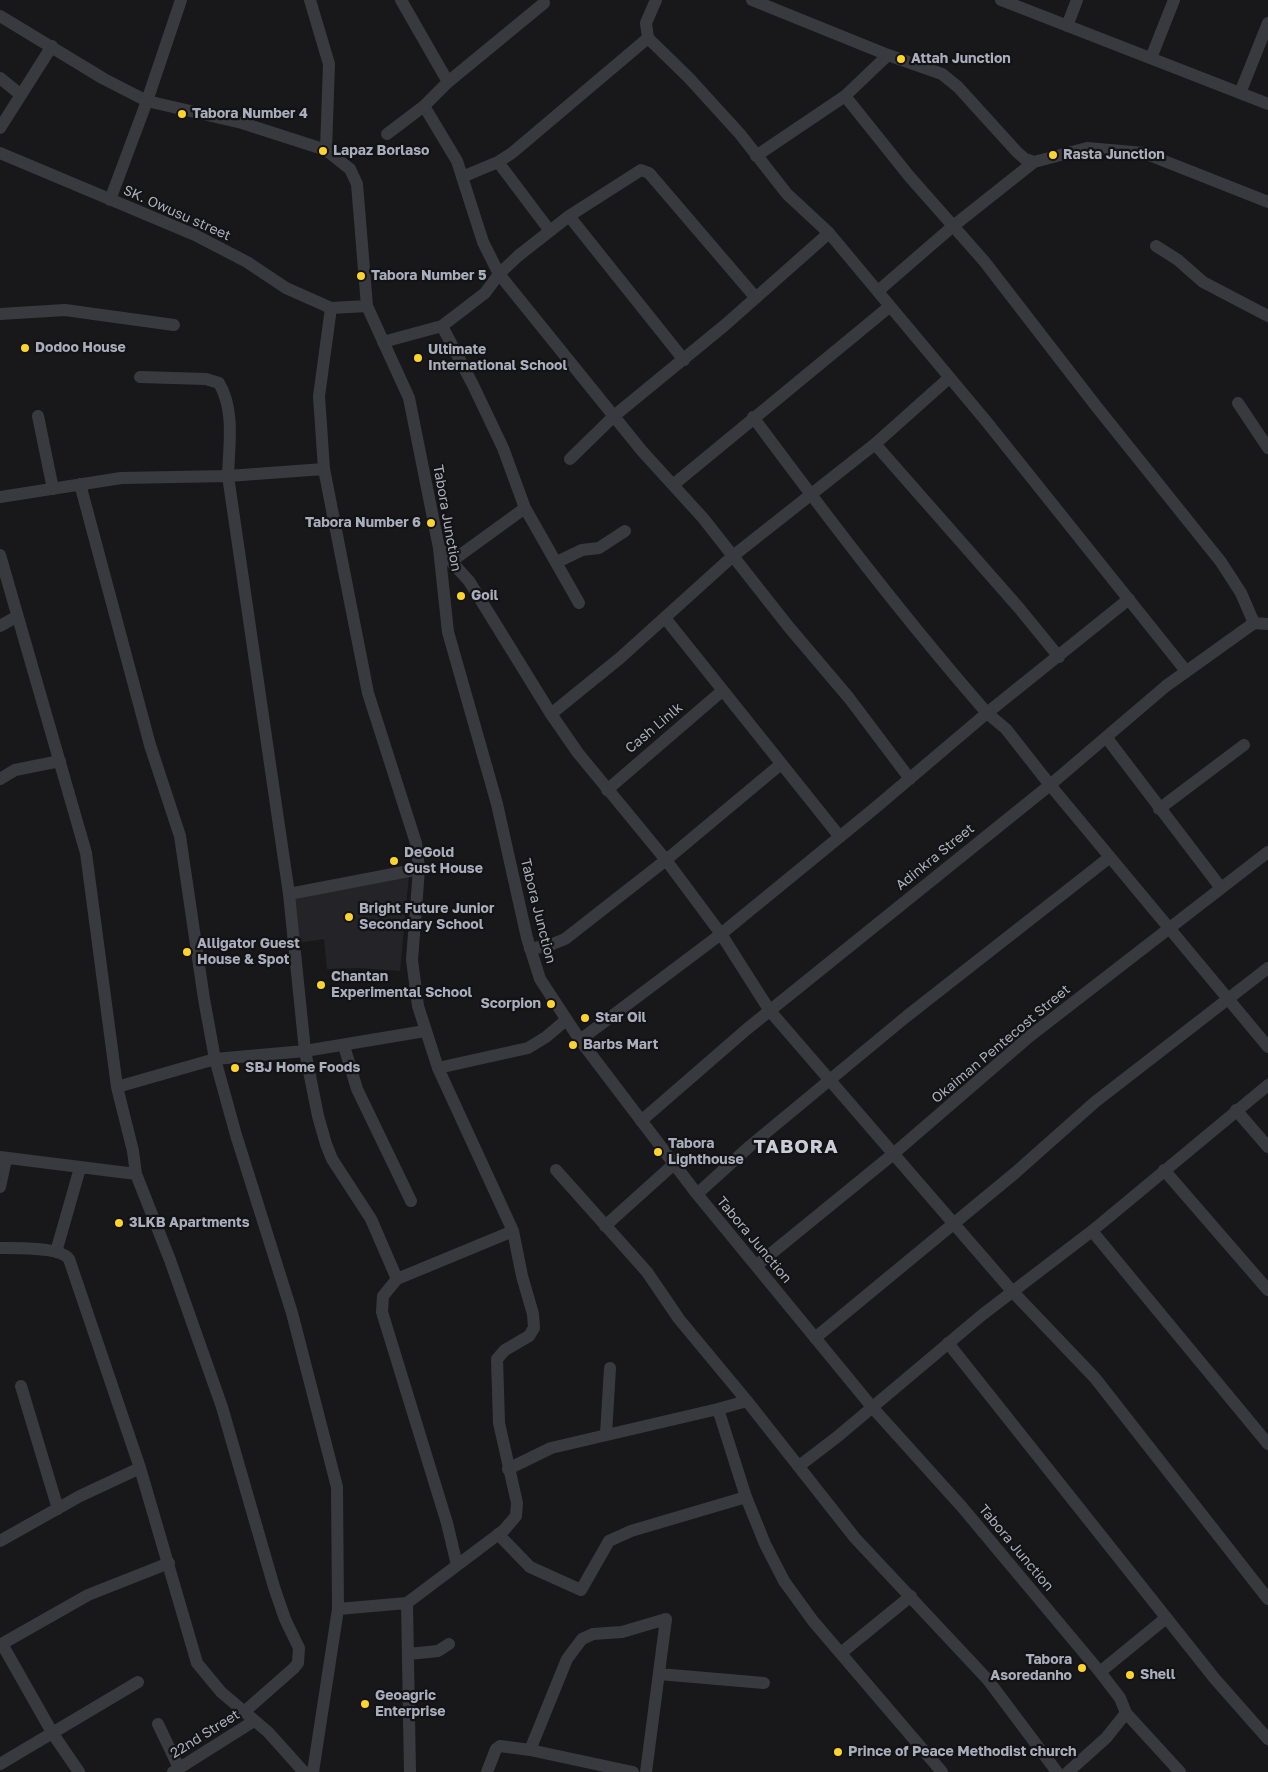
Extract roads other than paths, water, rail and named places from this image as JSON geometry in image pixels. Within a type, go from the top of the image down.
[{"type":"street","points":[[110,200],[147,102],[182,0]]},
{"type":"street","points":[[0,16],[147,102],[242,123],[327,151],[329,64],[310,0]]},
{"type":"street","points":[[401,0],[448,82]]},
{"type":"street","points":[[656,0],[646,23],[648,38],[740,134],[787,194],[829,233],[1186,671]]},
{"type":"street","points":[[752,0],[888,55],[942,74],[958,87],[1017,152],[1025,159],[1034,162]]},
{"type":"street","points":[[1001,0],[1268,104]]},
{"type":"street","points":[[1067,26],[1077,0]]},
{"type":"street","points":[[1151,58],[1174,0]]},
{"type":"street","points":[[387,134],[424,106],[448,82],[544,3]]},
{"type":"street","points":[[1240,93],[1268,23]]},
{"type":"street","points":[[462,177],[498,162],[512,153],[648,38]]},
{"type":"street","points":[[0,128],[52,46]]},
{"type":"street","points":[[756,156],[845,96],[888,55]]},
{"type":"street","points":[[0,78],[21,95]]},
{"type":"street","points":[[845,96],[952,226],[984,261],[1096,406],[1221,562],[1241,593],[1254,623],[1268,624]]},
{"type":"street","points":[[424,106],[457,161],[483,242],[498,274],[849,698],[910,779]]},
{"type":"street","points":[[878,291],[952,226],[1034,162],[1088,148],[1144,153],[1268,202]]},
{"type":"street","name":"Tabora Junction","points":[[327,151],[350,170],[356,184],[368,306],[382,342],[409,398],[439,548],[448,632],[496,804],[530,949],[540,978],[580,1040],[697,1194],[872,1407],[957,1502],[1100,1672],[1125,1706],[1126,1713],[1180,1772]]},
{"type":"street","name":"SK. Owusu street","points":[[0,153],[195,234],[247,262],[286,288],[331,308],[368,306]]},
{"type":"street","points":[[498,162],[550,231]]},
{"type":"street","points":[[382,342],[442,326],[485,293],[498,274],[518,256],[569,216],[636,171],[646,170],[756,298]]},
{"type":"street","points":[[569,216],[684,360]]},
{"type":"street","points":[[570,459],[614,416],[684,360],[829,233]]},
{"type":"street","points":[[1156,246],[1178,260],[1204,282],[1268,316]]},
{"type":"street","points":[[673,485],[753,417],[889,307]]},
{"type":"street","points":[[331,308],[320,396],[324,469],[368,693],[416,843],[418,869],[412,960],[418,1006],[424,1031],[438,1068],[512,1231],[533,1314],[534,1328],[529,1336],[506,1350],[497,1359],[499,1424],[517,1503],[516,1516],[498,1534],[407,1602],[338,1609]]},
{"type":"street","points":[[0,314],[65,310],[174,325]]},
{"type":"street","points":[[442,326],[503,448],[525,508],[579,603]]},
{"type":"street","points":[[140,377],[206,379],[220,383],[226,395],[229,410],[228,476],[289,894],[305,1051],[318,1116],[326,1144],[332,1158],[370,1218],[397,1279]]},
{"type":"street","points":[[551,714],[665,618],[733,556],[808,494],[875,444],[949,378]]},
{"type":"street","points":[[1238,403],[1268,448]]},
{"type":"street","points":[[38,416],[53,489]]},
{"type":"street","points":[[753,417],[808,494],[887,595],[987,713],[1006,729],[1050,786],[1268,1047]]},
{"type":"street","points":[[875,444],[1019,608],[1059,657]]},
{"type":"street","points":[[0,497],[144,476],[228,476],[324,469]]},
{"type":"street","points":[[80,484],[150,745],[180,836],[204,999],[215,1058],[236,1135],[292,1313],[337,1487],[338,1609],[313,1772]]},
{"type":"street","points":[[452,561],[525,508]]},
{"type":"street","points":[[557,562],[582,550],[599,548],[624,531]]},
{"type":"street","points":[[439,548],[469,581],[551,714],[607,790],[666,860],[721,934],[770,1011],[892,1155],[1012,1291],[1095,1378],[1268,1599]]},
{"type":"street","points":[[0,555],[16,617],[86,853],[116,1087],[133,1151],[136,1174],[170,1260],[222,1407],[274,1588],[285,1619],[299,1648],[298,1663],[294,1668],[244,1712]]},
{"type":"street","points":[[580,1040],[721,934],[840,838],[987,713],[1129,599]]},
{"type":"street","points":[[0,626],[16,617]]},
{"type":"street","points":[[665,618],[840,838]]},
{"type":"street","name":"Adinkra Street","points":[[641,1122],[770,1011],[1050,786],[1186,671],[1254,623]]},
{"type":"street","name":"Cash Linlk","points":[[607,790],[722,691]]},
{"type":"street","points":[[1106,737],[1221,888]]},
{"type":"street","points":[[1159,809],[1244,745]]},
{"type":"street","points":[[0,780],[14,770],[60,761]]},
{"type":"street","points":[[530,949],[550,945],[565,939],[666,860],[781,764]]},
{"type":"street","name":"Okaiman Pentecost Street","points":[[757,1266],[892,1155],[1030,1036],[1268,852]]},
{"type":"street","points":[[697,1194],[750,1146],[915,1010],[1110,857]]},
{"type":"street","points":[[289,894],[418,869]]},
{"type":"street","points":[[815,1338],[1015,1173],[1096,1102],[1268,968]]},
{"type":"street","points":[[438,1068],[528,1048],[546,1038],[566,1020]]},
{"type":"street","points":[[116,1087],[215,1058],[344,1046],[424,1031]]},
{"type":"street","points":[[344,1046],[357,1089],[411,1201]]},
{"type":"street","points":[[799,1466],[1012,1291],[1092,1231],[1268,1085]]},
{"type":"street","points":[[1236,1110],[1268,1147]]},
{"type":"street","points":[[0,1187],[3,1158],[136,1174]]},
{"type":"street","points":[[605,1226],[674,1164]]},
{"type":"street","points":[[56,1252],[80,1168]]},
{"type":"street","points":[[556,1170],[647,1272],[679,1319],[747,1400],[855,1538],[988,1680],[1057,1772]]},
{"type":"street","points":[[1164,1170],[1268,1290]]},
{"type":"street","points":[[457,1565],[447,1523],[381,1304],[386,1289],[397,1279],[512,1231]]},
{"type":"street","points":[[1092,1231],[1268,1444]]},
{"type":"street","points":[[0,1248],[56,1252],[66,1255],[69,1259],[140,1468],[200,1668],[221,1692],[274,1739],[304,1772]]},
{"type":"street","points":[[948,1343],[1215,1679],[1268,1739]]},
{"type":"street","points":[[606,1434],[610,1368]]},
{"type":"street","points":[[21,1386],[58,1509]]},
{"type":"street","points":[[508,1469],[551,1448],[718,1410],[747,1400]]},
{"type":"street","points":[[718,1410],[746,1496],[765,1544],[784,1581],[813,1621],[942,1772]]},
{"type":"street","points":[[0,1541],[58,1509],[140,1468]]},
{"type":"street","points":[[498,1534],[530,1567],[581,1590],[609,1541],[631,1531],[746,1496]]},
{"type":"street","points":[[79,1772],[53,1734],[1,1644],[88,1595],[169,1563]]},
{"type":"street","points":[[841,1653],[911,1596]]},
{"type":"street","points":[[407,1602],[410,1772]]},
{"type":"street","points":[[1100,1672],[1166,1618]]},
{"type":"street","points":[[530,1750],[567,1659],[582,1639],[593,1634],[622,1632],[666,1619],[646,1772]]},
{"type":"street","points":[[409,1654],[438,1651],[449,1644]]},
{"type":"street","points":[[659,1674],[764,1683]]},
{"type":"street","points":[[0,1764],[138,1682]]},
{"type":"street","points":[[1068,1772],[1111,1733],[1126,1713]]},
{"type":"street","name":"22nd Street","points":[[180,1770],[254,1722]]},
{"type":"street","points":[[158,1724],[180,1770]]},
{"type":"street","points":[[487,1772],[496,1749],[500,1746],[530,1750],[633,1772]]},
{"type":"place","name":"Attah Junction","points":[[901,59]]},
{"type":"place","name":"Tabora Number 4","points":[[182,114]]},
{"type":"place","name":"Lapaz Borlaso","points":[[323,151]]},
{"type":"place","name":"Rasta Junction","points":[[1053,155]]},
{"type":"place","name":"Tabora Number 5","points":[[361,276]]},
{"type":"place","name":"Dodoo House","points":[[25,348]]},
{"type":"place","name":"Ultimate International School","points":[[418,358]]},
{"type":"place","name":"Tabora Number 6","points":[[431,523]]},
{"type":"place","name":"Goil","points":[[461,596]]},
{"type":"place","name":"DeGold Gust House","points":[[394,861]]},
{"type":"place","name":"Bright Future Junior Secondary School","points":[[349,917]]},
{"type":"place","name":"Alligator Guest House & Spot","points":[[187,952]]},
{"type":"place","name":"Chantan Experimental School","points":[[321,985]]},
{"type":"place","name":"Scorpion","points":[[551,1004]]},
{"type":"place","name":"Star Oil","points":[[585,1018]]},
{"type":"place","name":"Barbs Mart","points":[[573,1045]]},
{"type":"place","name":"SBJ Home Foods","points":[[235,1068]]},
{"type":"place","name":"Tabora Lighthouse","points":[[658,1152]]},
{"type":"place","name":"3LKB Apartments","points":[[119,1223]]},
{"type":"place","name":"Tabora Asoredanho","points":[[1082,1668]]},
{"type":"place","name":"Shell","points":[[1130,1675]]},
{"type":"place","name":"Geoagric Enterprise","points":[[365,1704]]},
{"type":"place","name":"Prince of Peace Methodist church","points":[[838,1752]]},
{"type":"district","name":"TABORA","points":[[796,1147]]}]
